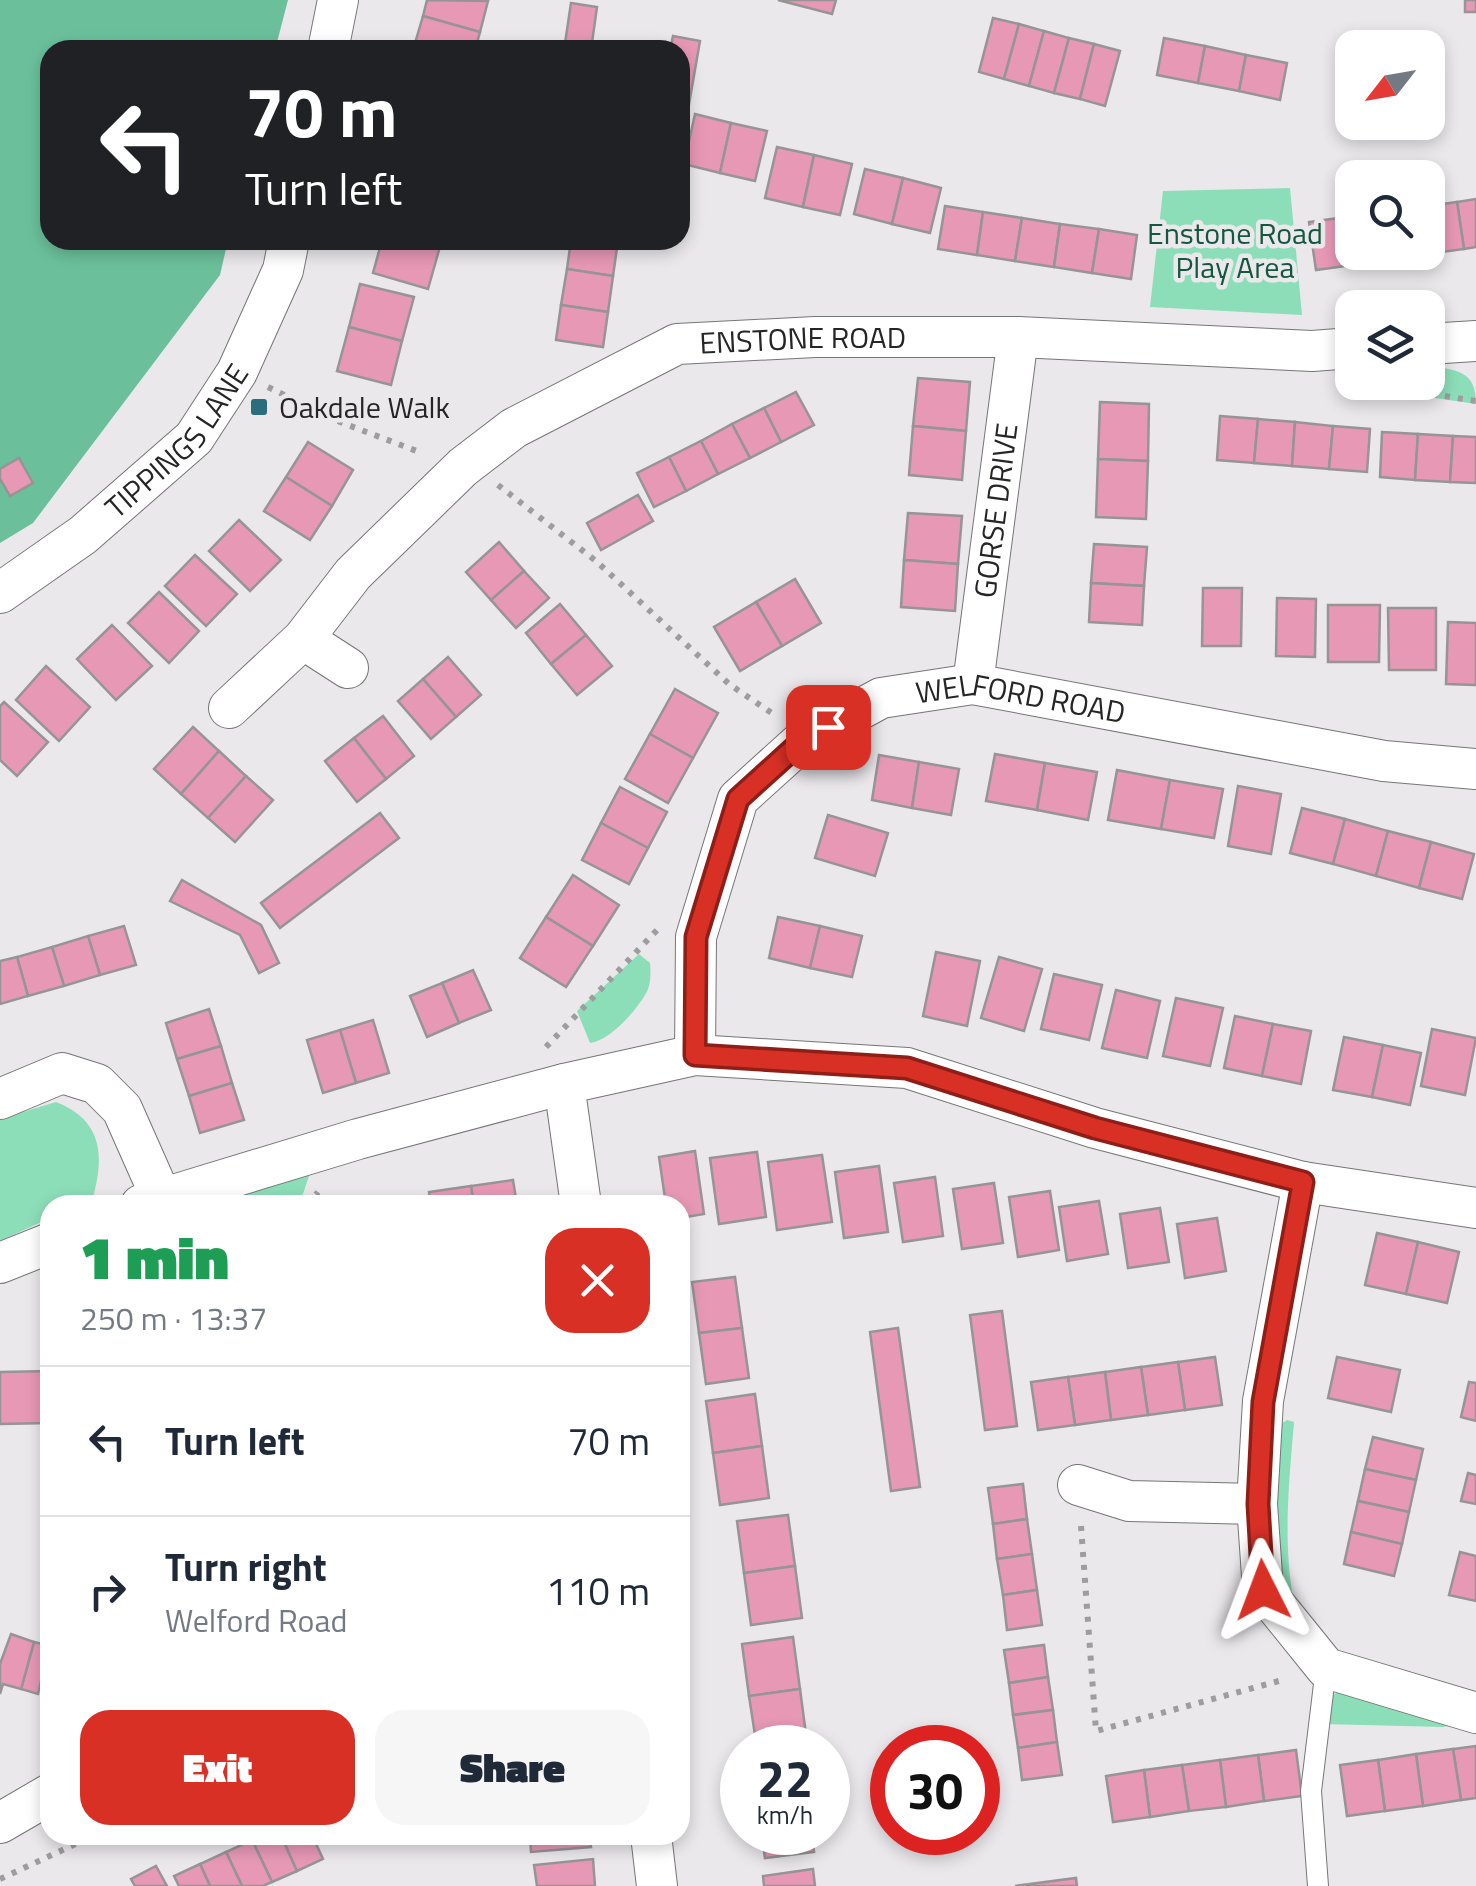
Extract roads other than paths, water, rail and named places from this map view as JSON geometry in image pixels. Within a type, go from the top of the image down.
[{"type":"street","points":[[330,40],[338,0]]},
{"type":"street","name":"TIPPINGS LANE","points":[[0,593],[83,535],[194,438],[237,372],[282,270],[287,250]]},
{"type":"street","name":"ENSTONE ROAD","points":[[230,708],[302,639],[353,574],[463,467],[514,428],[677,344],[815,337],[1018,337],[1335,349]]},
{"type":"street","name":"GORSE DRIVE","points":[[973,684],[1018,337]]},
{"type":"street","points":[[1445,343],[1476,341]]},
{"type":"street","points":[[302,639],[348,668]]},
{"type":"street","name":"WELFORD ROAD","points":[[695,1055],[696,937],[738,799],[802,741],[881,698],[973,684],[1384,761],[1476,769]]},
{"type":"street","points":[[172,1195],[494,1102],[695,1055],[907,1068],[1095,1128],[1303,1182],[1476,1208]]},
{"type":"street","points":[[0,1099],[62,1073],[97,1084],[122,1109],[149,1195]]},
{"type":"street","points":[[564,1084],[580,1195]]},
{"type":"street","points":[[1303,1182],[1263,1402],[1258,1504],[1263,1590],[1326,1668],[1476,1713]]},
{"type":"street","points":[[0,1264],[40,1247]]},
{"type":"street","points":[[1078,1486],[1129,1501],[1258,1504]]},
{"type":"street","points":[[0,1823],[40,1800]]},
{"type":"street","points":[[652,1845],[657,1886]]},
{"type":"lane","points":[[1318,1886],[1311,1791],[1326,1668]]},
{"type":"place","name":"Oakdale Walk","points":[[259,407]]},
{"type":"park label","name":"Enstone Road Play Area","points":[[1235,250]]}]
